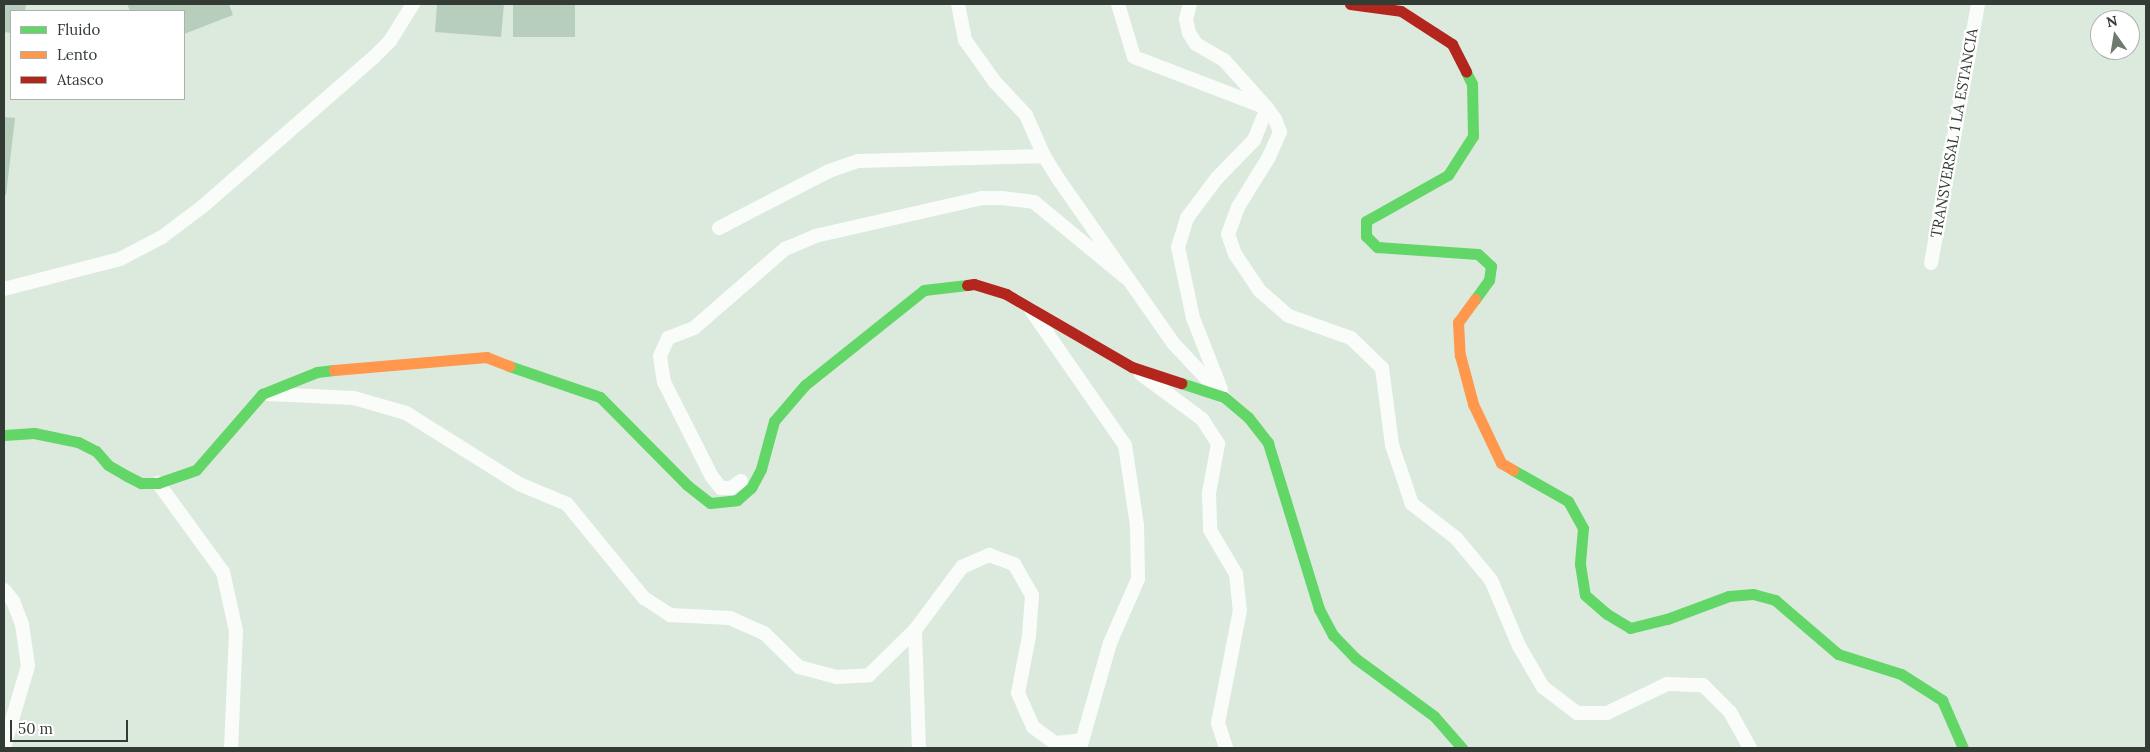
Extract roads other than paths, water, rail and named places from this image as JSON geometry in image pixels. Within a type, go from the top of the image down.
[{"type":"street","points":[[4,289],[98,266],[149,246],[202,208],[374,57],[390,42],[413,4]]},
{"type":"street","points":[[958,4],[965,40],[995,82],[1026,115],[1044,156],[1125,277],[1173,343],[1224,397],[1248,417],[1268,443],[1319,610],[1333,635],[1355,658],[1434,716],[1462,748]]},
{"type":"street","points":[[1118,4],[1134,57],[1267,108]]},
{"type":"street","points":[[1190,4],[1186,19],[1188,33],[1196,44],[1224,60],[1267,108],[1280,132],[1269,157],[1238,207],[1228,234],[1235,254],[1260,291],[1289,316],[1351,338],[1382,368],[1392,445],[1412,504],[1456,538],[1491,580],[1519,646],[1542,687],[1577,713],[1607,713],[1667,684],[1703,686],[1730,712],[1750,748]]},
{"type":"street","points":[[1350,4],[1401,11],[1452,44],[1472,84],[1474,136],[1448,175],[1366,221],[1366,236],[1377,247],[1478,254],[1491,266],[1489,280],[1458,322],[1460,355],[1473,404],[1501,462],[1568,501],[1583,528],[1580,564],[1585,595],[1607,614],[1630,628],[1668,619],[1729,596],[1753,594],[1775,600],[1838,654],[1901,674],[1942,700],[1962,748]]},
{"type":"street","name":"TRANSVERSAL 1 LA ESTANCIA","points":[[1931,263],[1978,4]]},
{"type":"street","points":[[1224,397],[1193,318],[1178,247],[1187,218],[1218,178],[1254,140],[1267,108]]},
{"type":"street","points":[[719,228],[829,171],[858,161],[1044,156]]},
{"type":"street","points":[[741,481],[731,488],[721,488],[712,478],[664,382],[660,356],[668,338],[694,328],[785,249],[815,236],[982,198],[1002,198],[1034,202],[1125,277]]},
{"type":"street","points":[[4,435],[34,432],[78,442],[96,451],[108,465],[127,476],[141,483],[158,483],[196,470],[262,394],[317,372],[486,356],[564,387],[600,397],[687,485],[710,503],[737,500],[751,488],[761,469],[774,421],[805,385],[924,290],[974,284],[1006,294],[1132,367],[1202,418],[1218,444],[1209,493],[1210,530],[1236,574],[1240,610],[1218,723],[1226,748]]},
{"type":"street","points":[[262,394],[354,398],[406,413],[519,484],[567,504],[644,598],[670,615],[730,618],[764,633],[799,667],[836,677],[869,675],[915,630],[962,567],[989,555],[1014,564],[1032,594],[1029,636],[1018,693],[1033,727],[1055,743],[1081,744],[1110,643],[1138,579],[1137,525],[1125,444],[1028,306]]},
{"type":"street","points":[[1132,367],[1224,397]]},
{"type":"street","points":[[158,483],[223,572],[236,631],[231,748]]},
{"type":"street","points":[[4,590],[13,601],[22,624],[28,666],[4,747]]},
{"type":"street","points":[[915,630],[919,748]]}]
